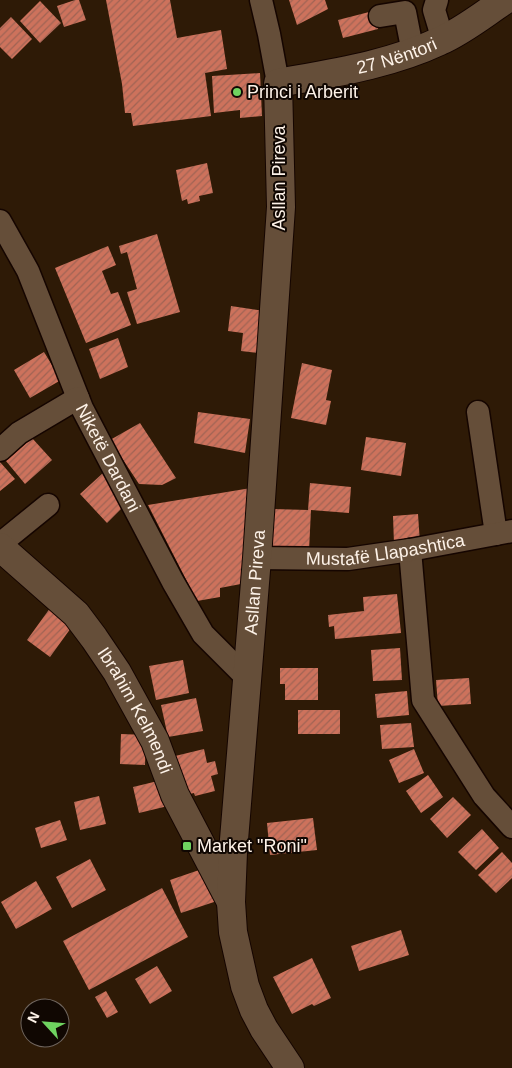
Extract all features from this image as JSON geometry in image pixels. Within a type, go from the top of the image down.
[{"type":"street","points":[[261,0],[278,84]]},
{"type":"street","points":[[437,0],[434,10],[443,40]]},
{"type":"street","name":"27 Nëntori","points":[[278,84],[374,65],[414,53],[443,40],[505,0]]},
{"type":"street","points":[[380,16],[405,12],[414,53]]},
{"type":"street","name":"Asllan Pireva","points":[[278,84],[281,208],[257,558],[230,902],[233,932],[245,986],[264,1029],[290,1068]]},
{"type":"street","name":"Niketë Dardani","points":[[0,221],[28,271],[78,398],[106,456],[190,612],[203,634],[247,678]]},
{"type":"street","points":[[0,450],[19,433],[78,398]]},
{"type":"street","points":[[478,412],[504,533]]},
{"type":"street","points":[[0,546],[48,505]]},
{"type":"street","name":"Mustafë Llapashtica","points":[[257,558],[348,559],[504,533]]},
{"type":"street","name":"Ibrahim Kelmendi","points":[[0,546],[76,614],[117,672],[155,741],[175,795],[230,902]]},
{"type":"street","points":[[410,550],[424,700],[484,796],[512,827]]},
{"type":"building","points":[[79,0],[86,20],[64,27],[57,6]]},
{"type":"building","points":[[106,0],[170,0],[177,38],[221,30],[227,69],[205,73],[211,116],[133,126],[131,113],[125,113],[122,84]]},
{"type":"building","points":[[289,0],[325,0],[328,9],[297,25]]},
{"type":"building","points":[[40,1],[61,23],[40,43],[20,21]]},
{"type":"building","points":[[373,11],[378,29],[343,38],[338,20]]},
{"type":"building","points":[[11,17],[32,39],[12,59],[0,47],[0,28]]},
{"type":"building","name":"Princi i Arberit","points":[[260,73],[262,116],[240,118],[240,110],[214,113],[212,76]]},
{"type":"building","points":[[207,163],[213,193],[199,196],[200,201],[188,204],[187,199],[182,201],[176,170]]},
{"type":"building","points":[[157,234],[180,312],[137,324],[127,292],[137,289],[127,252],[121,254],[119,246]]},
{"type":"building","points":[[108,246],[116,265],[102,271],[111,294],[118,292],[131,325],[86,343],[55,268]]},
{"type":"building","points":[[231,306],[265,311],[259,353],[241,351],[243,333],[228,331]]},
{"type":"building","points":[[118,338],[128,367],[100,379],[89,349]]},
{"type":"building","points":[[44,352],[61,380],[30,398],[14,370]]},
{"type":"building","points":[[302,363],[332,370],[326,400],[331,401],[326,425],[291,418]]},
{"type":"building","points":[[198,412],[250,419],[245,453],[194,443]]},
{"type":"building","points":[[140,423],[176,478],[162,485],[139,484],[110,440]]},
{"type":"building","points":[[366,437],[406,443],[401,476],[361,470]]},
{"type":"building","points":[[32,438],[52,460],[25,484],[6,461]]},
{"type":"building","points":[[0,462],[15,479],[0,491]]},
{"type":"building","points":[[103,473],[129,501],[107,523],[80,494]]},
{"type":"building","points":[[310,483],[351,487],[349,513],[311,510],[309,551],[272,550],[273,509],[308,510]]},
{"type":"building","points":[[251,488],[246,583],[220,588],[220,597],[197,601],[148,505]]},
{"type":"building","points":[[418,514],[420,543],[394,544],[393,516]]},
{"type":"building","points":[[397,594],[401,633],[335,639],[334,626],[329,627],[328,615],[364,611],[363,597]]},
{"type":"building","points":[[53,604],[76,621],[50,657],[27,640]]},
{"type":"building","points":[[400,648],[402,680],[373,681],[371,650]]},
{"type":"building","points":[[183,660],[189,693],[156,700],[149,666]]},
{"type":"building","points":[[280,668],[318,668],[318,700],[285,700],[285,684],[280,684]]},
{"type":"building","points":[[469,678],[471,704],[438,706],[436,680]]},
{"type":"building","points":[[407,691],[409,715],[377,718],[375,694]]},
{"type":"building","points":[[196,698],[203,731],[168,737],[161,705]]},
{"type":"building","points":[[298,710],[340,710],[340,734],[298,734]]},
{"type":"building","points":[[411,723],[414,747],[382,749],[380,725]]},
{"type":"building","points":[[121,734],[146,735],[145,765],[120,764]]},
{"type":"building","points":[[204,749],[207,763],[215,761],[218,774],[211,776],[215,791],[195,796],[194,793],[185,795],[171,757]]},
{"type":"building","points":[[414,749],[424,773],[399,783],[389,760]]},
{"type":"building","points":[[428,775],[443,797],[421,813],[406,791]]},
{"type":"building","points":[[162,780],[168,806],[139,813],[133,787]]},
{"type":"building","points":[[99,796],[106,824],[80,830],[74,802]]},
{"type":"building","points":[[453,797],[471,815],[447,838],[430,819]]},
{"type":"building","points":[[313,818],[317,850],[270,855],[267,823]]},
{"type":"building","points":[[60,820],[67,840],[41,848],[35,828]]},
{"type":"building","points":[[482,829],[499,848],[476,870],[458,852]]},
{"type":"building","points":[[502,852],[512,863],[512,878],[496,893],[478,875]]},
{"type":"building","points":[[90,859],[106,890],[72,908],[56,877]]},
{"type":"building","points":[[205,868],[217,901],[181,913],[170,880]]},
{"type":"building","points":[[36,881],[52,909],[16,929],[1,902]]},
{"type":"building","points":[[162,888],[188,937],[89,990],[63,941]]},
{"type":"building","points":[[401,930],[409,955],[359,971],[351,946]]},
{"type":"building","points":[[312,958],[331,998],[314,1006],[312,1004],[292,1014],[273,977]]},
{"type":"building","points":[[157,966],[172,991],[150,1004],[135,979]]},
{"type":"building","points":[[106,991],[118,1012],[107,1018],[95,997]]},
{"type":"place","name":"Princi i Arberit","points":[[237,92]]},
{"type":"place","name":"Market \"Roni\"","points":[[187,846]]}]
